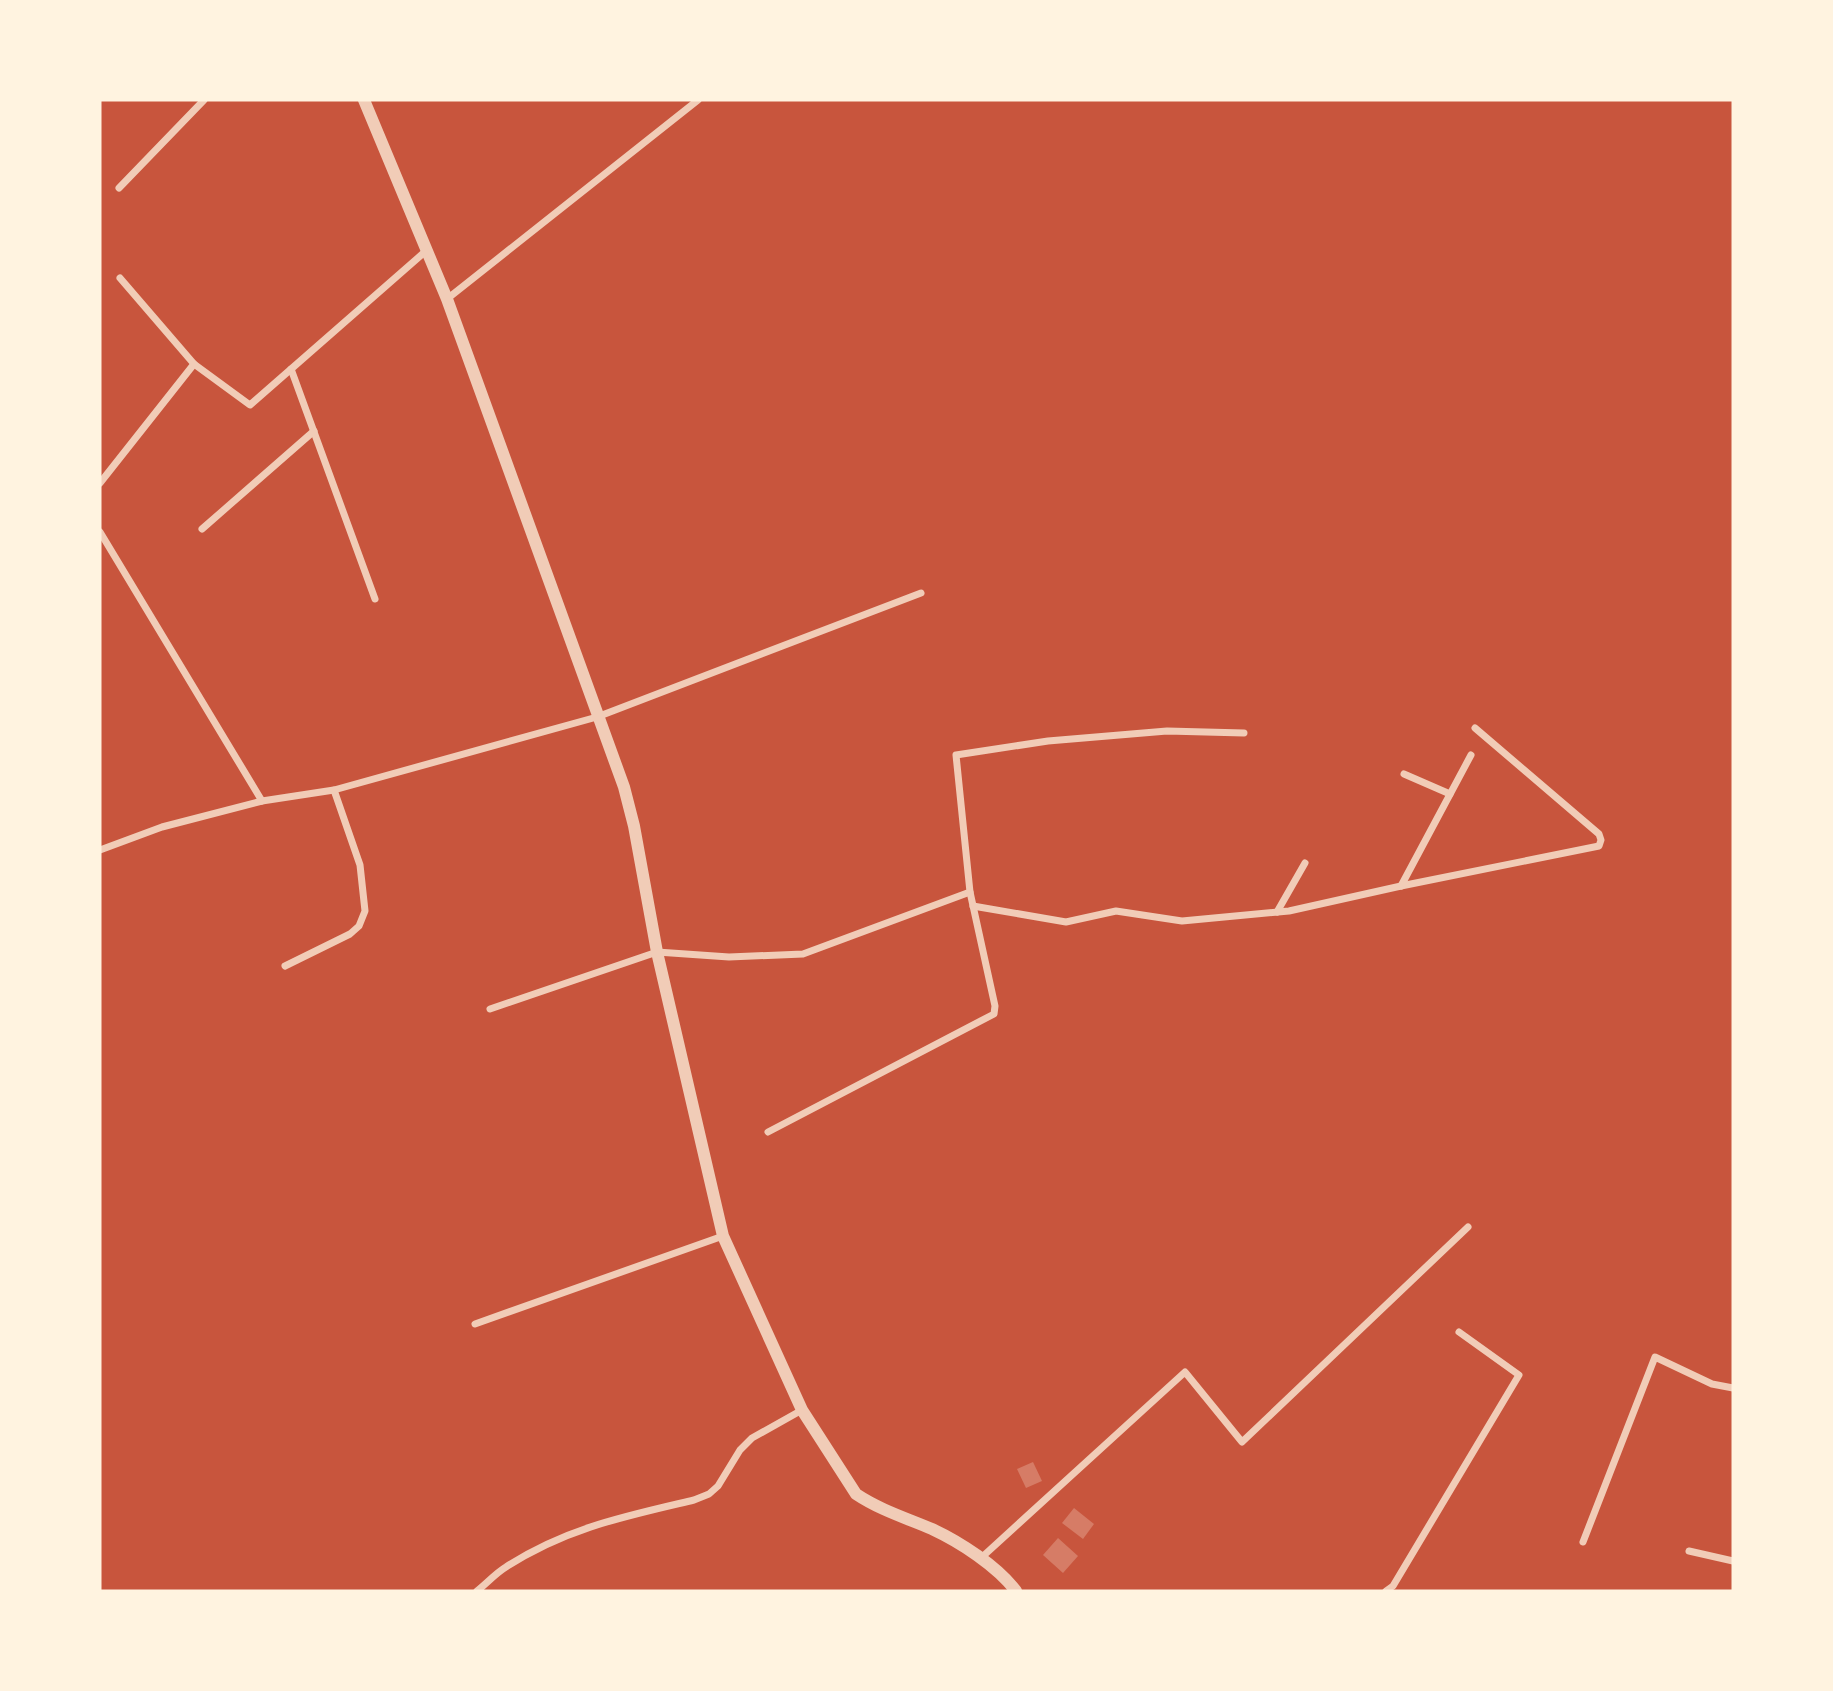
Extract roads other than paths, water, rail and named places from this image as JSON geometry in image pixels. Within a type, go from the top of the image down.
[{"type":"street","points":[[119,188],[204,100]]},
{"type":"street","points":[[364,100],[447,299],[624,787],[634,826],[657,952],[723,1236],[802,1410],[856,1494],[870,1504],[934,1530],[981,1558],[1016,1591]]},
{"type":"street","points":[[447,299],[698,100]]},
{"type":"street","points":[[120,278],[194,365],[250,405],[427,250]]},
{"type":"street","points":[[100,483],[194,365]]},
{"type":"street","points":[[291,369],[374,599]]},
{"type":"street","points":[[202,528],[314,431]]},
{"type":"street","points":[[100,533],[262,801]]},
{"type":"street","points":[[100,847],[162,827],[262,801],[334,790],[597,717],[921,593]]},
{"type":"street","points":[[973,906],[1066,922],[1116,911],[1182,920],[1289,911],[1599,846],[1599,834],[1475,728]]},
{"type":"street","points":[[768,1132],[994,1014],[995,1006],[970,892],[956,755],[1048,741],[1167,731],[1244,733]]},
{"type":"street","points":[[1401,886],[1471,755]]},
{"type":"street","points":[[1404,774],[1450,794]]},
{"type":"street","points":[[285,966],[350,934],[359,926],[365,911],[360,865],[334,790]]},
{"type":"street","points":[[1277,912],[1305,863]]},
{"type":"street","points":[[490,1009],[657,952],[729,957],[803,954],[970,892]]},
{"type":"street","points":[[981,1558],[1185,1372],[1242,1442],[1468,1227]]},
{"type":"street","points":[[475,1324],[723,1236]]},
{"type":"street","points":[[1386,1591],[1393,1586],[1519,1375],[1459,1332]]},
{"type":"street","points":[[1583,1542],[1655,1357],[1712,1384],[1733,1388]]},
{"type":"street","points":[[477,1591],[505,1567],[564,1535],[709,1494],[718,1486],[740,1450],[752,1438],[802,1410]]},
{"type":"street","points":[[1689,1551],[1733,1562]]}]
